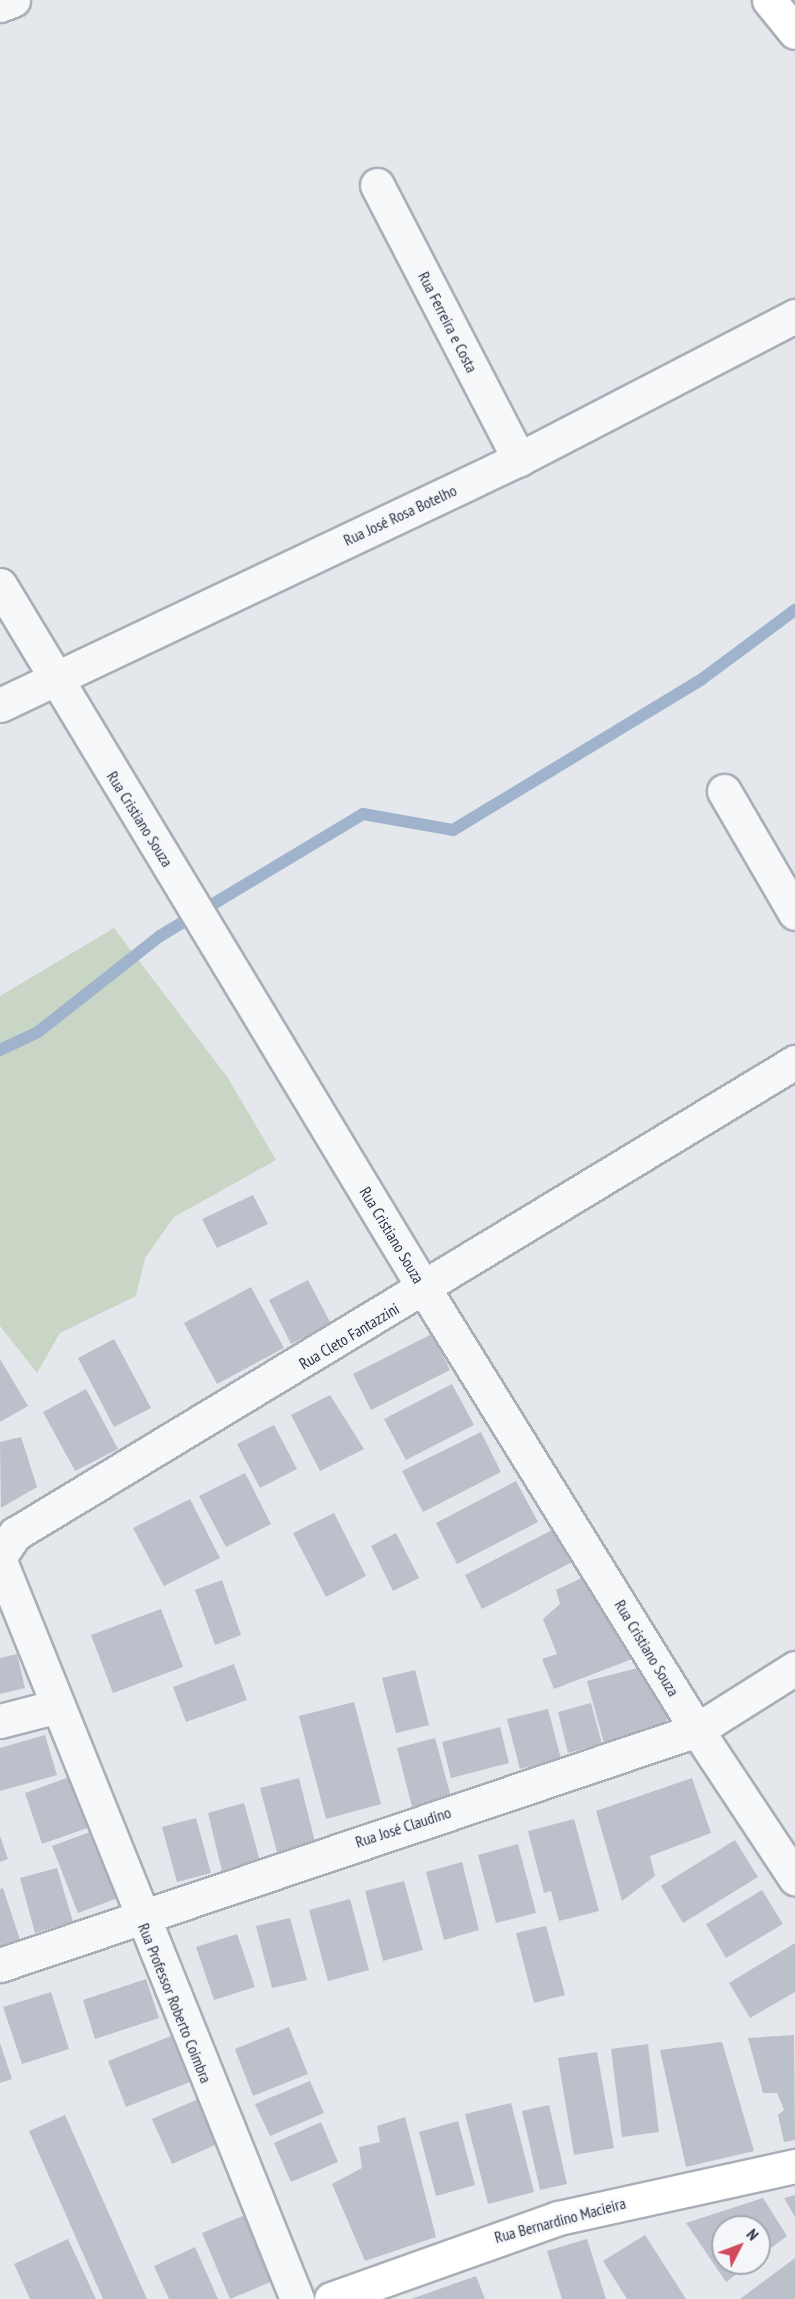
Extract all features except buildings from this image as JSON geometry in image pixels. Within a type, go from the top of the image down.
[{"type":"main road","points":[[769,0],[795,32]]},
{"type":"main road","name":"Rua Bernardino Macieira","points":[[331,2299],[558,2218],[795,2166]]},
{"type":"street","points":[[0,5],[13,0]]},
{"type":"street","name":"Rua Ferreira e Costa","points":[[377,185],[519,459]]},
{"type":"street","name":"Rua José Rosa Botelho","points":[[0,705],[519,459],[795,316]]},
{"type":"street","name":"Rua Cristiano Souza","points":[[0,585],[54,680],[425,1290],[697,1730],[795,1878]]},
{"type":"street","points":[[724,791],[795,913]]},
{"type":"street","name":"Rua Cleto Fantazzini","points":[[0,1556],[15,1534],[425,1290],[795,1062]]},
{"type":"street","name":"Rua Professor Roberto Coimbra","points":[[0,1562],[139,1914],[297,2299]]},
{"type":"street","name":"Rua José Claudino","points":[[0,1965],[139,1914],[697,1730],[795,1668]]},
{"type":"street","points":[[0,1721],[58,1706]]},
{"type":"green space","points":[[114,928],[228,1078],[276,1160],[174,1217],[145,1258],[136,1296],[60,1333],[37,1373],[0,1326],[0,996]]},
{"type":"waterway","points":[[0,1050],[38,1032],[160,936],[363,814],[453,830],[702,679],[795,610]]}]
